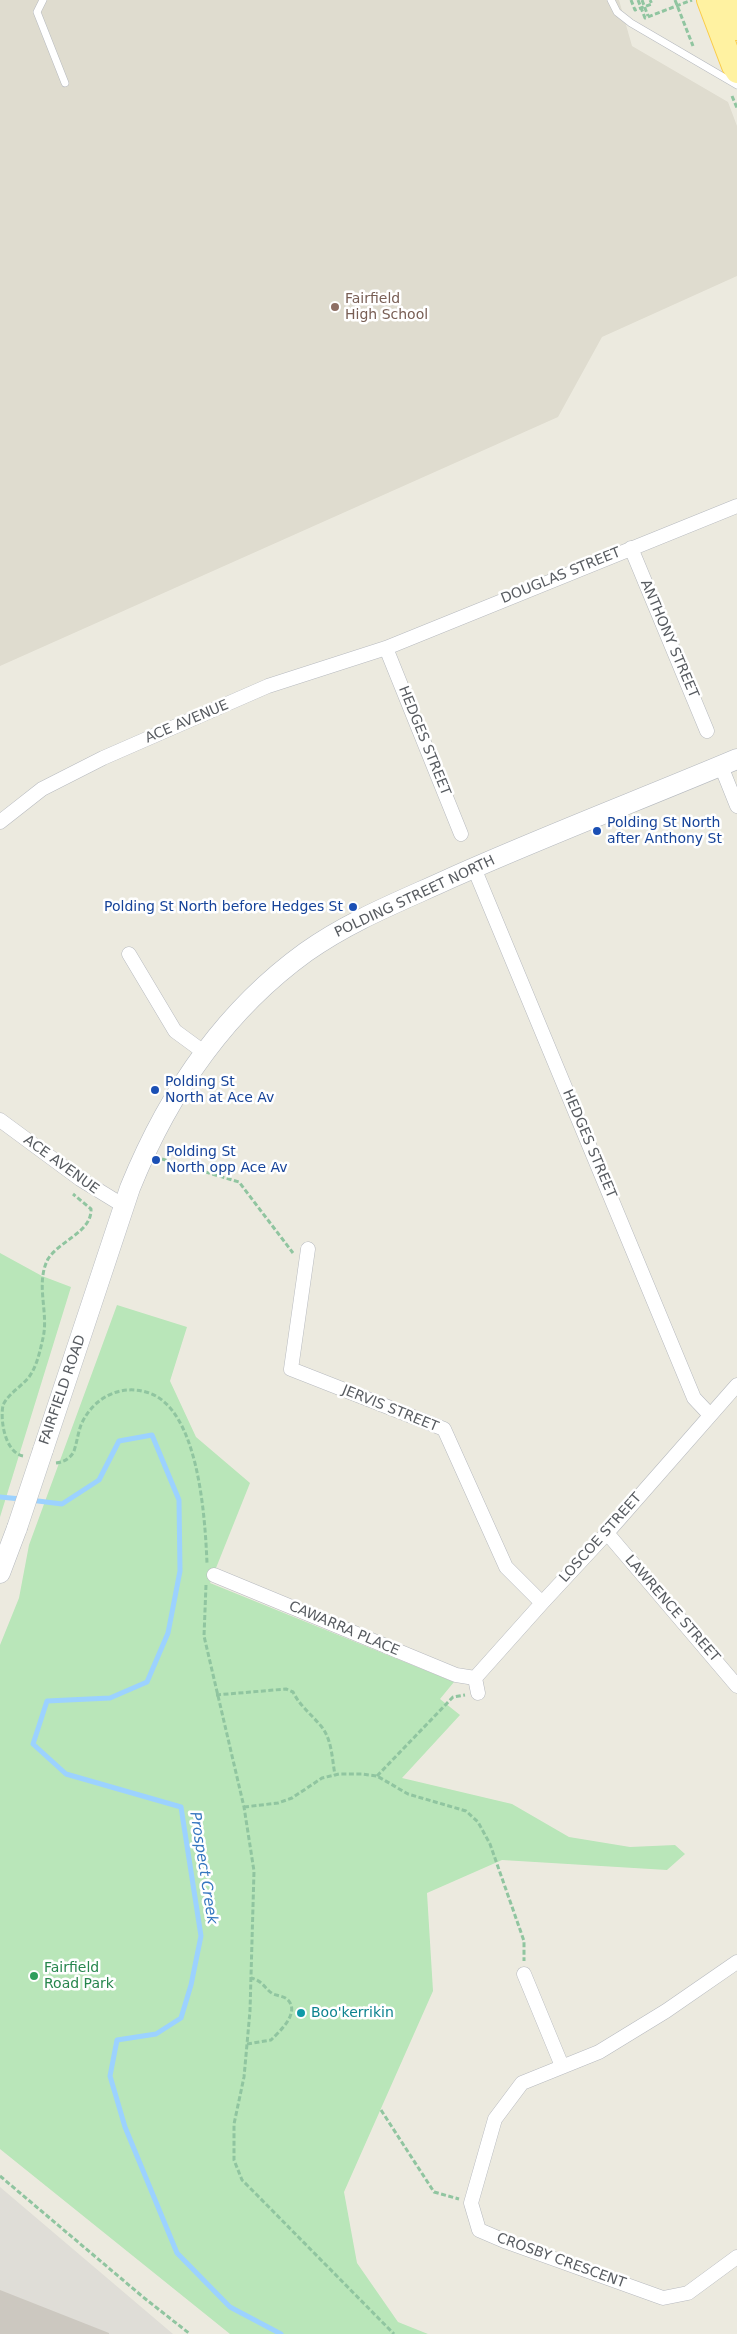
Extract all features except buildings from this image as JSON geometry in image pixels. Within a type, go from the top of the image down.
[{"type":"main road","points":[[708,0],[732,66],[737,72]]},
{"type":"main road","points":[[726,0],[737,30]]},
{"type":"main road","name":"POLDING STREET NORTH","points":[[124,1206],[147,1145],[173,1097],[232,1019],[259,992],[305,953],[358,920],[474,868],[729,762]]},
{"type":"main road","name":"FAIRFIELD ROAD","points":[[0,1574],[124,1206]]},
{"type":"street","name":"DOUGLAS STREET","points":[[386,648],[737,506]]},
{"type":"street","name":"ANTHONY STREET","points":[[631,548],[707,731]]},
{"type":"street","name":"ACE AVENUE","points":[[0,822],[42,789],[103,758],[268,686],[386,648]]},
{"type":"street","name":"HEDGES STREET","points":[[386,648],[461,834]]},
{"type":"street","points":[[729,762],[737,806]]},
{"type":"street","name":"HEDGES STREET","points":[[474,868],[694,1398],[710,1415]]},
{"type":"street","points":[[129,954],[175,1031],[205,1053]]},
{"type":"street","name":"ACE AVENUE","points":[[0,1120],[80,1180],[124,1206]]},
{"type":"street","name":"JERVIS STREET","points":[[308,1249],[291,1370],[444,1429],[506,1567],[542,1603]]},
{"type":"street","name":"LOSCOE STREET","points":[[475,1678],[608,1533],[737,1385]]},
{"type":"street","name":"LAWRENCE STREET","points":[[608,1533],[737,1686]]},
{"type":"street","name":"CAWARRA PLACE","points":[[214,1575],[456,1675],[475,1678]]},
{"type":"street","points":[[475,1678],[478,1693]]},
{"type":"street","points":[[471,2203],[495,2119],[522,2083],[599,2052],[666,2011],[737,1962]]},
{"type":"street","points":[[524,1974],[562,2066]]},
{"type":"street","name":"CROSBY CRESCENT","points":[[471,2203],[479,2230],[507,2242],[663,2298],[688,2293],[737,2257]]},
{"type":"lane","points":[[43,0],[36,12],[65,83]]},
{"type":"lane","points":[[612,0],[617,12],[631,23],[737,85]]},
{"type":"path","points":[[630,0],[635,10],[652,4],[650,0]]},
{"type":"path","points":[[638,0],[644,18],[692,0]]},
{"type":"path","points":[[642,0],[648,16]]},
{"type":"path","points":[[160,1158],[239,1182],[305,1269]]},
{"type":"path","points":[[214,1575],[208,1576],[203,1628],[216,1695],[244,1807],[254,1871],[254,1918],[250,1955],[251,1978],[247,2044],[244,2077],[234,2124],[234,2160],[242,2180],[394,2334]]},
{"type":"path","points":[[216,1695],[286,1689],[293,1692],[297,1700],[322,1727],[330,1744],[334,1775]]},
{"type":"path","points":[[377,1776],[453,1697],[478,1693]]},
{"type":"path","points":[[244,1807],[278,1803],[292,1798],[322,1778],[334,1775],[362,1774],[377,1776],[408,1794],[466,1811],[478,1822],[490,1844],[524,1941],[524,1952]]},
{"type":"path","points":[[247,2044],[271,2040],[292,2014],[292,2008],[288,2000],[275,1995],[263,1983],[251,1978]]},
{"type":"path","points":[[381,2110],[434,2192],[471,2203]]},
{"type":"path","points":[[0,2176],[143,2297],[190,2334]]},
{"type":"shaded area","name":"Fairfield High School","points":[[0,0],[619,0],[632,46],[728,102],[737,126],[737,276],[602,337],[558,417],[0,666]]},
{"type":"shaded area","points":[[0,2187],[173,2334],[0,2334]]},
{"type":"green space","points":[[0,1253],[42,1276],[71,1287],[0,1517]]},
{"type":"green space","name":"Fairfield Road Park","points":[[117,1305],[187,1327],[170,1381],[196,1437],[250,1483],[210,1583],[454,1682],[440,1699],[460,1715],[402,1778],[512,1804],[569,1837],[630,1847],[675,1845],[685,1854],[667,1870],[502,1860],[427,1893],[433,1991],[344,2192],[357,2263],[398,2322],[428,2334],[230,2334],[0,2149],[0,1645],[19,1598],[29,1545]]},
{"type":"waterway","name":"Prospect Creek","points":[[30,1500],[62,1504],[99,1480],[119,1441],[152,1435],[179,1500],[180,1571],[168,1633],[147,1682],[110,1698],[47,1701],[33,1744],[66,1774],[181,1807],[201,1936],[191,1985],[181,2018],[156,2034],[117,2040],[110,2076],[125,2127],[177,2253],[230,2307],[281,2334]]},
{"type":"waterway","name":"Prospect Creek","points":[[0,1497],[21,1499]]},
{"type":"place","name":"Fairfield High School","points":[[335,307]]},
{"type":"place","name":"Polding St North after Anthony St","points":[[597,831]]},
{"type":"place","name":"Polding St North before Hedges St","points":[[353,907]]},
{"type":"place","name":"Polding St North at Ace Av","points":[[155,1090]]},
{"type":"place","name":"Polding St North opp Ace Av","points":[[156,1160]]},
{"type":"place","name":"Fairfield Road Park","points":[[34,1976]]},
{"type":"place","name":"Boo'kerrikin","points":[[301,2013]]}]
